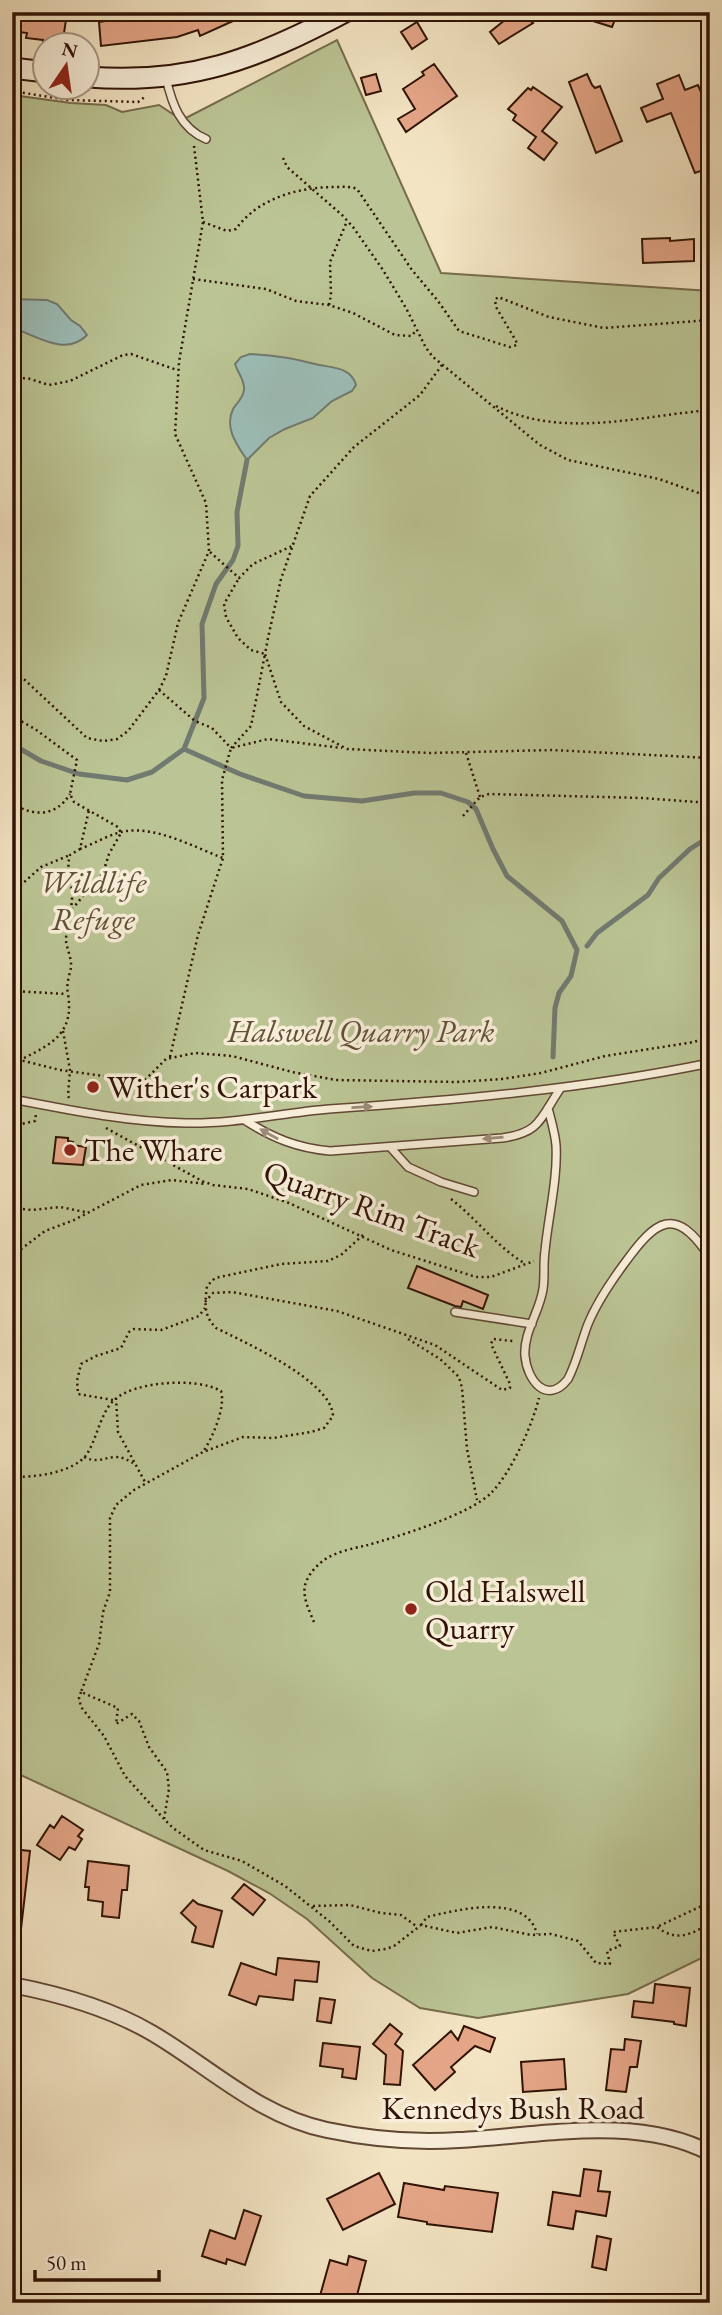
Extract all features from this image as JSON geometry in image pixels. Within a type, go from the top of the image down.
[{"type":"street","points":[[102,78],[125,79],[197,73],[292,40],[345,12]]},
{"type":"street","points":[[12,68],[32,70]]},
{"type":"street","name":"Kennedys Bush Road","points":[[12,1985],[79,2003],[130,2021],[174,2046],[254,2101],[274,2112],[324,2129],[376,2138],[419,2141],[597,2130],[628,2131],[658,2135],[710,2153]]},
{"type":"lane","points":[[166,76],[171,102],[176,111],[190,129],[206,139]]},
{"type":"lane","points":[[12,1099],[76,1111],[184,1123],[246,1121],[281,1114],[560,1089],[710,1063]]},
{"type":"lane","points":[[246,1121],[270,1136],[311,1149],[330,1151],[519,1136],[537,1126],[560,1089]]},
{"type":"lane","points":[[548,1108],[556,1144],[543,1290],[525,1351],[529,1373],[535,1383],[541,1388],[555,1391],[562,1388],[568,1380],[598,1302],[651,1230],[666,1224],[685,1229],[695,1237],[710,1258]]},
{"type":"lane","points":[[391,1147],[408,1167],[474,1192]]},
{"type":"lane","points":[[455,1312],[532,1324]]},
{"type":"path","points":[[12,668],[87,738],[103,741],[117,738],[128,731],[159,690],[166,676],[178,623],[209,551],[205,503],[175,434],[179,371],[203,222],[193,146],[206,139]]},
{"type":"path","points":[[283,158],[287,167],[347,221],[383,270],[426,348],[442,365],[540,445],[568,460],[659,479],[710,497]]},
{"type":"path","points":[[203,222],[227,231],[236,229],[244,218],[284,194],[313,189],[358,189],[412,270],[438,301],[454,326],[466,335],[510,347],[517,345],[496,307],[495,300],[498,297],[549,317],[604,328],[710,320]]},
{"type":"path","points":[[329,305],[330,262],[347,221]]},
{"type":"path","points":[[193,279],[266,289],[296,301],[329,305],[353,313],[395,335],[411,336],[417,330]]},
{"type":"path","points":[[12,379],[27,378],[49,385],[70,381],[122,355],[131,354],[179,371]]},
{"type":"path","points":[[170,1057],[198,935],[223,858],[223,779],[226,762],[231,748],[251,726],[281,579],[310,496],[354,447],[419,395],[442,365]]},
{"type":"path","points":[[492,404],[529,419],[577,423],[637,420],[710,410]]},
{"type":"path","points":[[265,654],[251,650],[237,638],[226,617],[225,604],[237,576],[253,564],[292,546]]},
{"type":"path","points":[[209,551],[237,576]]},
{"type":"path","points":[[265,654],[281,702],[304,726],[347,749]]},
{"type":"path","points":[[159,690],[195,721],[212,728],[231,748]]},
{"type":"path","points":[[12,716],[36,729],[77,760],[70,794],[64,805],[56,811],[29,813],[12,803]]},
{"type":"path","points":[[231,748],[268,739],[347,749],[430,753],[552,750],[710,758]]},
{"type":"path","points":[[466,752],[480,796]]},
{"type":"path","points":[[70,794],[74,802],[118,827],[121,833]]},
{"type":"path","points":[[463,816],[480,796],[489,794],[642,798],[710,803]]},
{"type":"path","points":[[80,849],[89,810]]},
{"type":"path","points":[[12,892],[41,867],[121,833],[142,831],[223,858]]},
{"type":"path","points":[[71,911],[96,883],[121,833]]},
{"type":"path","points":[[22,1059],[53,1042],[63,1031],[69,1016],[67,993],[71,967],[66,941],[72,890],[67,864],[69,855]]},
{"type":"path","points":[[12,991],[67,993]]},
{"type":"path","points":[[63,1031],[70,1070],[68,1095],[76,1111]]},
{"type":"path","points":[[12,1058],[126,1079],[136,1084],[143,1082],[159,1063],[170,1057],[194,1053],[216,1054],[337,1080],[457,1082],[541,1073],[605,1056],[694,1042],[710,1036]]},
{"type":"path","points":[[12,1126],[35,1121],[37,1104]]},
{"type":"path","name":"Quarry Rim Track","points":[[76,1111],[202,1181],[248,1189],[289,1203],[391,1250],[476,1277],[491,1277],[544,1258]]},
{"type":"path","points":[[710,1171],[704,1185],[710,1205]]},
{"type":"path","points":[[434,1179],[435,1187],[470,1214],[503,1248],[526,1264]]},
{"type":"path","points":[[12,1256],[45,1231],[74,1220],[141,1185],[172,1180],[213,1185]]},
{"type":"path","points":[[12,1208],[60,1207],[85,1212]]},
{"type":"path","points":[[363,1235],[341,1255],[328,1261],[281,1264],[215,1278],[207,1286],[205,1308],[210,1322],[216,1328],[279,1360],[307,1380],[327,1400],[333,1411],[324,1428],[273,1438],[243,1437],[202,1452],[146,1484],[116,1505],[110,1518],[110,1592],[103,1612],[99,1644],[79,1698],[81,1707],[104,1736],[125,1776],[173,1828],[204,1850],[242,1861],[285,1885],[336,1928],[346,1942],[372,1951],[394,1946],[427,1917],[488,1907],[516,1912],[526,1917],[535,1926],[537,1934]]},
{"type":"path","points":[[205,1302],[213,1293],[232,1292],[322,1307],[441,1348],[502,1390],[510,1388],[510,1384],[491,1344],[493,1339],[526,1344]]},
{"type":"path","points":[[116,1399],[79,1394],[77,1381],[81,1364],[121,1348],[129,1332],[134,1329],[161,1330],[199,1316],[205,1308]]},
{"type":"path","points":[[402,1335],[440,1359],[459,1377],[467,1449],[477,1502]]},
{"type":"path","points":[[12,1476],[30,1477],[55,1472],[84,1457],[107,1410],[116,1399],[139,1389],[184,1382],[198,1382],[221,1391],[223,1400],[215,1429],[202,1452]]},
{"type":"path","points":[[314,1622],[307,1606],[305,1583],[313,1570],[328,1557],[401,1535],[457,1514],[490,1494],[510,1466],[536,1413],[541,1388]]},
{"type":"path","points":[[116,1399],[118,1432],[146,1484]]},
{"type":"path","points":[[84,1457],[99,1461],[114,1455],[134,1463]]},
{"type":"path","points":[[81,1692],[118,1708],[116,1724],[132,1714],[139,1721],[149,1747],[167,1772],[169,1789],[164,1819]]},
{"type":"path","points":[[309,1905],[350,1905],[401,1915],[419,1926],[457,1933],[492,1927],[551,1934],[574,1939],[591,1959],[602,1965],[610,1964],[607,1951],[620,1946],[613,1932],[657,1927],[710,1902]]},
{"type":"path","points":[[657,1927],[668,1936],[676,1937],[698,1931],[710,1923]]},
{"type":"green space","name":"Halswell Quarry Park","points":[[337,40],[441,273],[710,291],[710,1954],[628,1994],[478,2018],[420,2008],[372,1978],[307,1919],[269,1893],[228,1871],[12,1771],[12,95],[32,98],[32,102],[106,105],[122,112],[159,105],[182,120]]},
{"type":"water","points":[[12,299],[47,300],[57,304],[87,335],[78,342],[60,344],[12,328]]},
{"type":"water","points":[[250,354],[283,357],[339,369],[350,374],[356,385],[352,391],[332,401],[313,418],[269,438],[247,460],[233,436],[230,423],[233,409],[244,390],[235,364],[241,357]]},
{"type":"building","points":[[12,12],[67,13],[64,32],[32,32],[32,39],[26,38],[27,33],[12,31]]},
{"type":"building","points":[[253,12],[200,36],[198,30],[177,37],[102,46],[99,22],[106,21],[106,15]]},
{"type":"building","points":[[515,12],[543,12],[531,21],[533,23],[499,44],[490,32]]},
{"type":"building","points":[[575,12],[618,12],[612,27],[574,15]]},
{"type":"building","points":[[417,22],[427,39],[412,49],[401,32]]},
{"type":"building","points":[[434,64],[457,96],[406,132],[398,119],[415,109],[403,89],[424,75],[422,72]]},
{"type":"building","points":[[376,74],[381,91],[366,95],[361,78]]},
{"type":"building","points":[[587,74],[595,88],[600,86],[622,141],[596,153],[569,82]]},
{"type":"building","points":[[679,75],[685,90],[698,85],[710,114],[710,152],[704,154],[709,168],[695,173],[671,113],[647,122],[641,108],[663,99],[657,84]]},
{"type":"building","points":[[533,87],[562,107],[542,131],[557,143],[544,160],[528,148],[536,137],[513,120],[516,115],[508,109],[528,88],[531,90]]},
{"type":"building","points":[[670,238],[670,241],[694,239],[694,261],[643,263],[642,239]]},
{"type":"building","name":"The Whare","points":[[56,1137],[68,1138],[68,1141],[73,1142],[72,1145],[86,1147],[83,1165],[53,1163]]},
{"type":"building","points":[[417,1266],[488,1295],[483,1309],[463,1301],[461,1307],[455,1306],[408,1288]]},
{"type":"building","points":[[62,1816],[83,1830],[78,1836],[82,1839],[75,1850],[69,1847],[60,1860],[37,1845],[50,1825],[54,1828]]},
{"type":"building","points":[[12,1849],[30,1851],[21,1929],[12,1928]]},
{"type":"building","points":[[88,1861],[129,1866],[127,1890],[122,1890],[119,1918],[102,1916],[103,1902],[88,1900],[89,1887],[85,1887]]},
{"type":"building","points":[[244,1884],[265,1900],[253,1915],[232,1898]]},
{"type":"building","points":[[193,1900],[222,1911],[213,1947],[192,1942],[196,1927],[181,1913]]},
{"type":"building","points":[[278,1958],[319,1962],[317,1982],[295,1980],[293,2000],[259,1996],[256,2005],[229,1995],[241,1963],[276,1975]]},
{"type":"building","points":[[655,1984],[690,1988],[686,2026],[632,2017],[634,2001],[653,2003]]},
{"type":"building","points":[[320,1998],[335,2000],[331,2023],[317,2021]]},
{"type":"building","points":[[390,2024],[402,2034],[395,2044],[403,2051],[400,2085],[384,2084],[386,2055],[373,2044]]},
{"type":"building","points":[[464,2026],[495,2038],[490,2052],[475,2046],[451,2067],[455,2072],[435,2090],[413,2065],[451,2031],[458,2040]]},
{"type":"building","points":[[625,2039],[641,2041],[637,2067],[630,2067],[626,2092],[606,2090],[611,2049],[624,2050]]},
{"type":"building","points":[[323,2043],[360,2047],[356,2079],[342,2077],[343,2069],[320,2066]]},
{"type":"building","points":[[564,2059],[566,2089],[523,2092],[521,2062]]},
{"type":"building","points":[[584,2169],[601,2171],[598,2191],[610,2192],[606,2216],[576,2211],[573,2229],[548,2225],[553,2192],[580,2196]]},
{"type":"building","points":[[379,2173],[395,2204],[343,2230],[327,2199]]},
{"type":"building","points":[[404,2183],[444,2190],[445,2186],[498,2193],[492,2232],[427,2224],[398,2217]]},
{"type":"building","points":[[244,2210],[261,2216],[245,2265],[227,2259],[226,2264],[202,2256],[210,2230],[235,2239]]},
{"type":"building","points":[[597,2236],[611,2239],[606,2270],[592,2267]]},
{"type":"building","points":[[349,2256],[366,2261],[355,2303],[318,2303],[330,2260],[347,2265]]},
{"type":"waterway","points":[[247,460],[237,512],[238,546],[233,560],[216,584],[202,624],[204,698],[184,749],[240,774],[304,796],[362,801],[414,793],[441,793],[468,802],[476,809],[507,876],[562,921],[577,950],[571,976],[559,993],[555,1008],[553,1057]]},
{"type":"waterway","points":[[12,744],[41,761],[79,774],[127,780],[152,772],[184,749]]},
{"type":"waterway","points":[[587,946],[597,933],[648,895],[659,878],[690,849],[701,842],[710,841]]},
{"type":"place","name":"Wither's Carpark","points":[[93,1087]]},
{"type":"place","name":"The Whare","points":[[70,1150]]},
{"type":"place","name":"Old Halswell Quarry","points":[[411,1609]]},
{"type":"park label","name":"Wildlife Refuge","points":[[93,900]]}]
